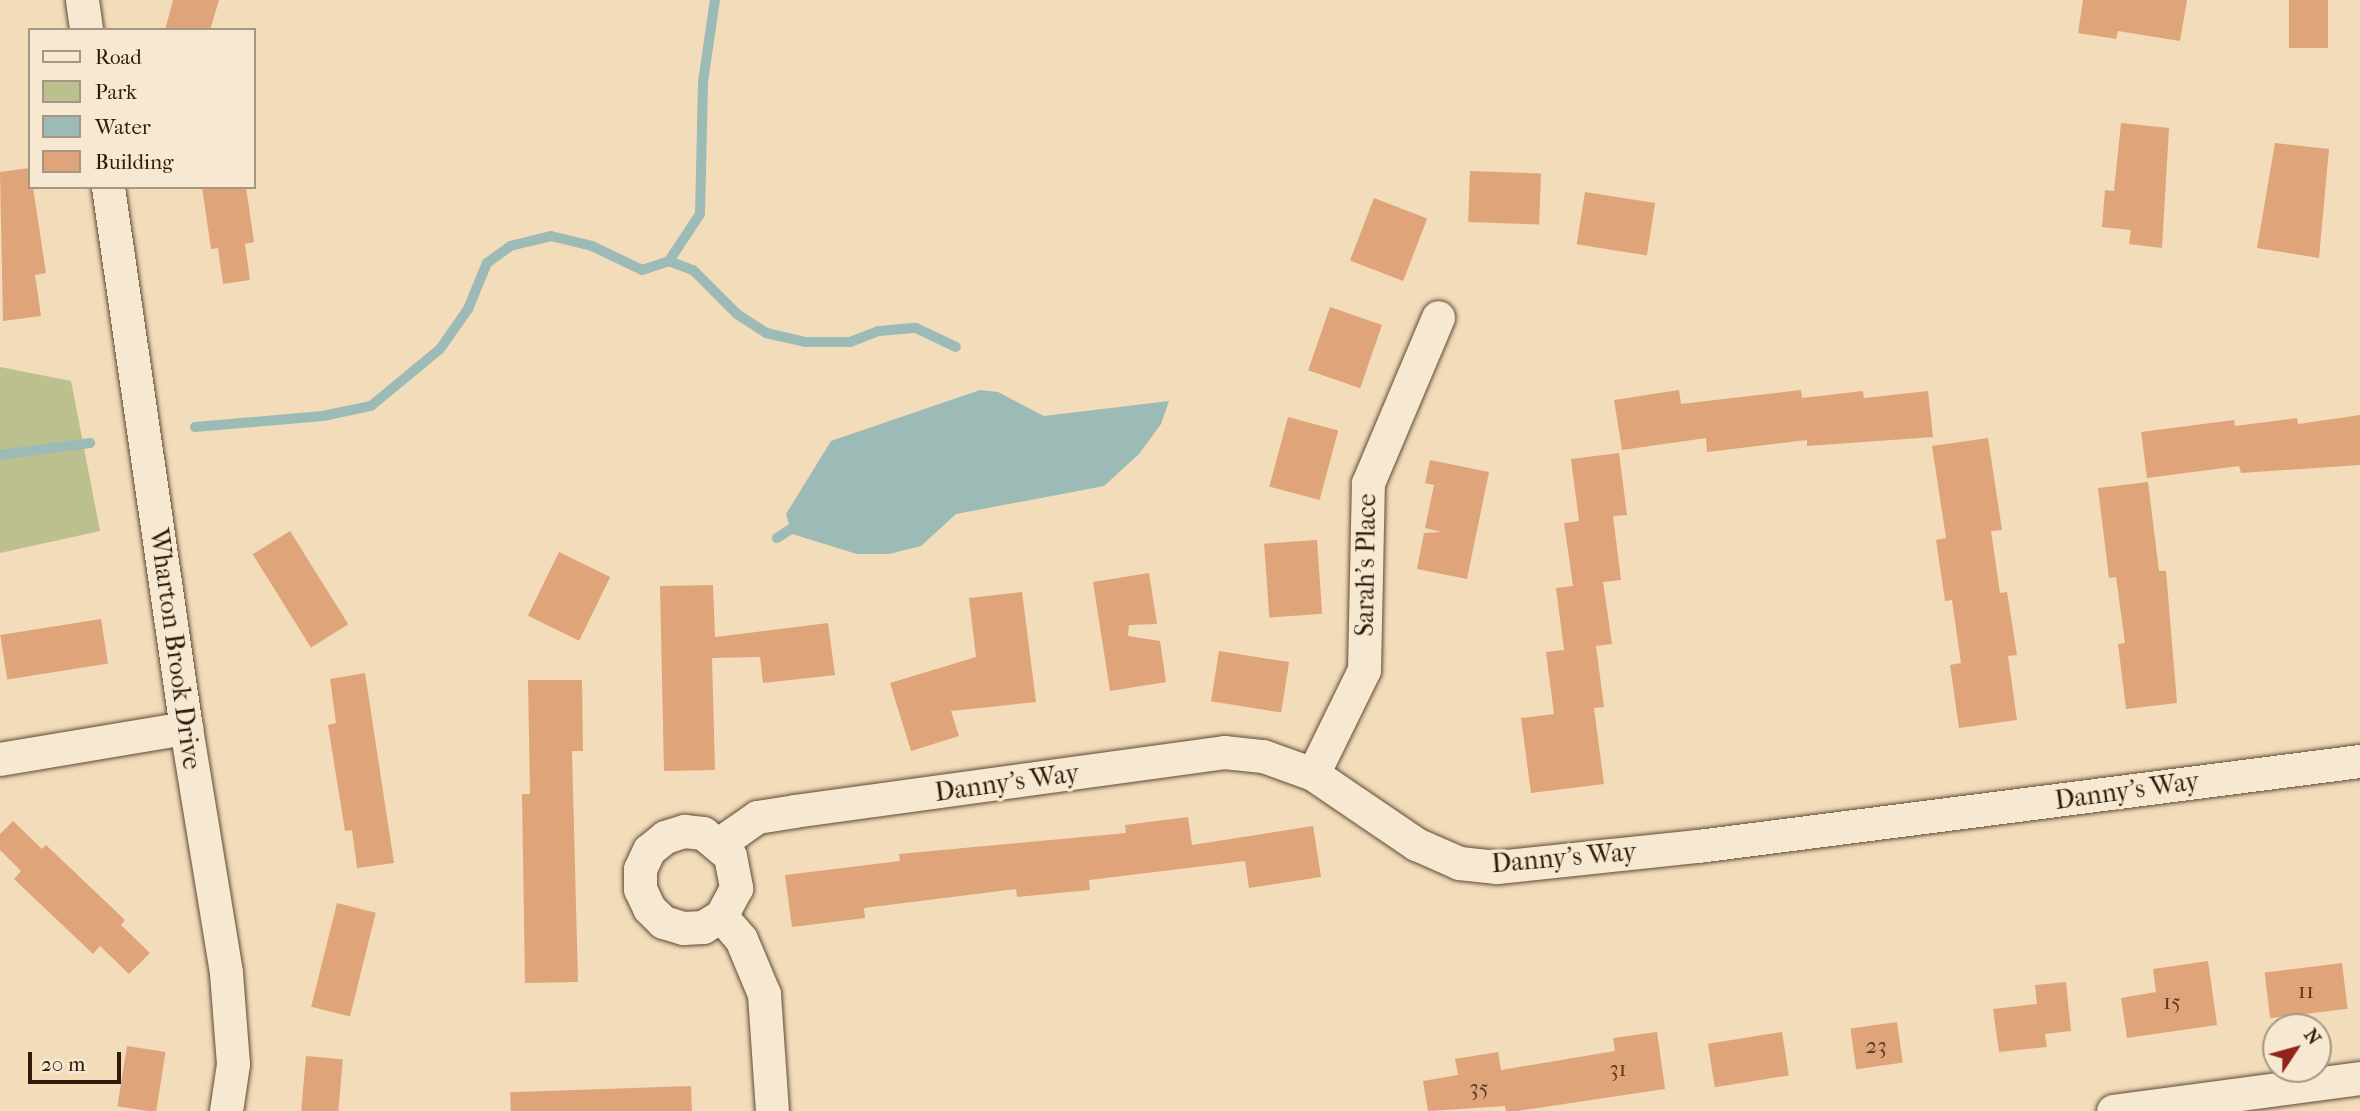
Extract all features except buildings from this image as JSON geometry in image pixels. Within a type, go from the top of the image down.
[{"type":"street","points":[[82,0],[86,28]]},
{"type":"street","name":"Wharton Brook Drive","points":[[108,189],[186,727],[226,973],[233,1064],[226,1111]]},
{"type":"street","name":"Sarah's Place","points":[[1313,774],[1364,670],[1368,483],[1438,317]]},
{"type":"street","points":[[0,759],[186,727]]},
{"type":"street","name":"Danny's Way","points":[[720,843],[757,817],[1224,752],[1263,757],[1313,774],[1416,844],[1459,863],[1497,867],[1724,843],[2360,761]]},
{"type":"street","points":[[694,832],[720,843],[737,871],[731,903],[721,916],[703,927],[673,925],[649,908],[640,889],[645,859],[665,837],[694,832]]},
{"type":"street","points":[[721,916],[741,939],[764,994],[772,1111]]},
{"type":"street","points":[[2113,1111],[2360,1078]]},
{"type":"green space","points":[[0,367],[71,381],[100,531],[0,553]]},
{"type":"water","points":[[980,390],[998,392],[1044,416],[1169,401],[1161,424],[1139,454],[1104,486],[956,514],[921,546],[889,554],[857,554],[792,534],[786,514],[831,441]]},
{"type":"waterway","points":[[195,427],[323,416],[371,406],[440,349],[468,309],[487,263],[510,246],[551,236],[592,246],[642,270],[669,261],[700,214],[703,82],[715,0]]},
{"type":"waterway","points":[[669,261],[693,270],[737,314],[766,333],[806,342],[850,342],[879,331],[916,328],[956,347]]},
{"type":"waterway","points":[[0,455],[90,443]]},
{"type":"waterway","points":[[777,538],[800,523]]}]
